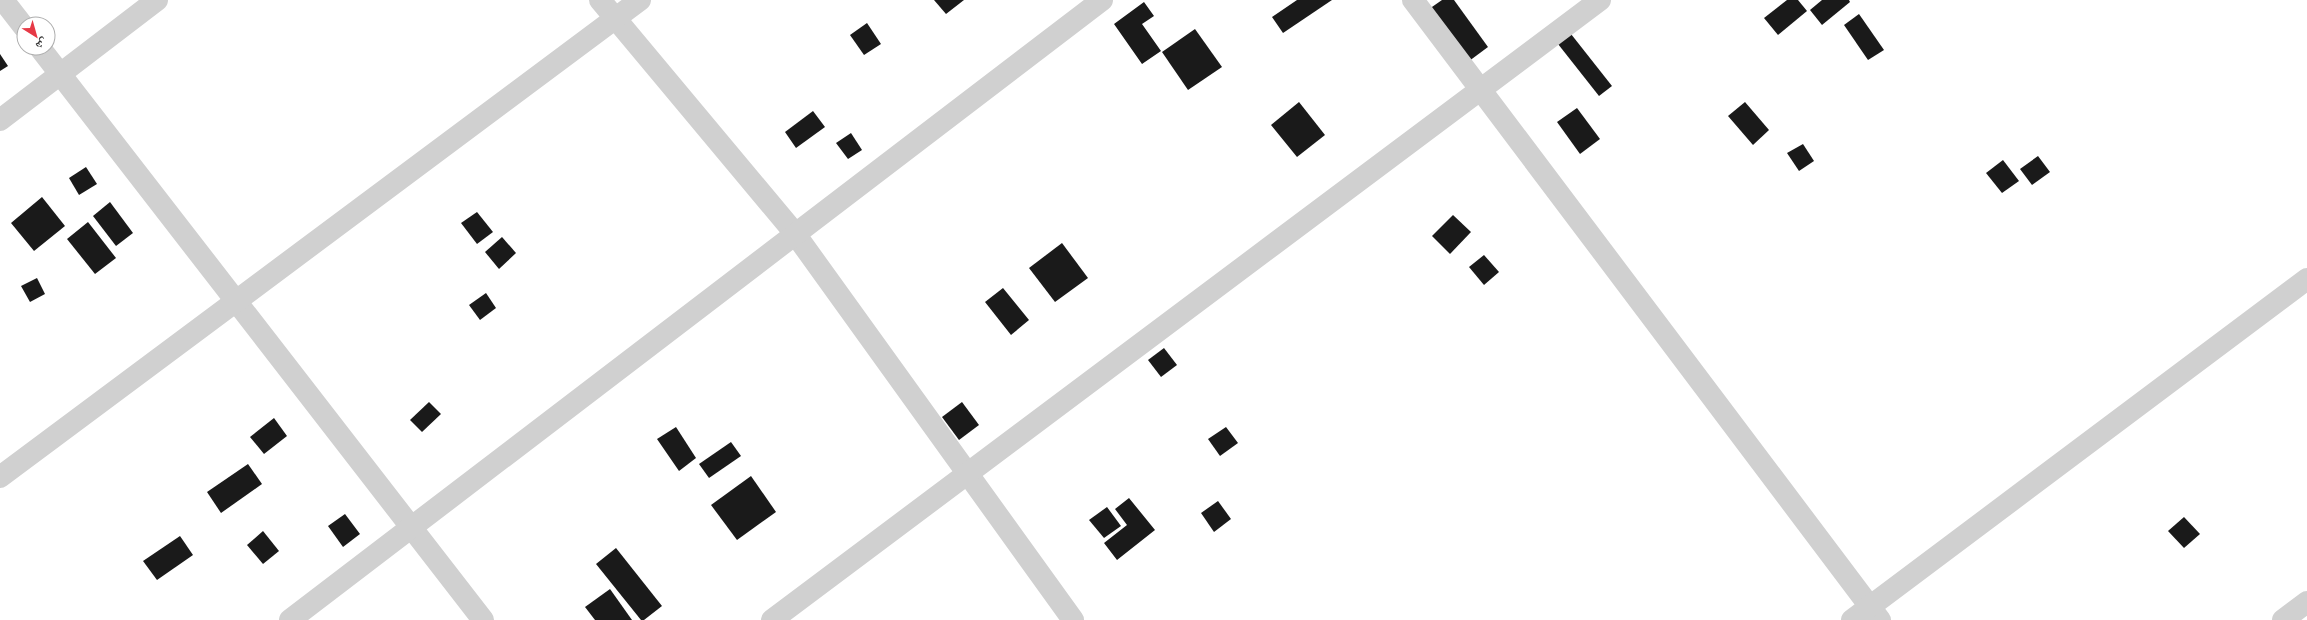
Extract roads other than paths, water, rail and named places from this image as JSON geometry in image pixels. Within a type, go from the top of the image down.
[{"type":"street","points":[[3,0],[16,17]]},
{"type":"street","points":[[0,120],[157,0]]},
{"type":"street","points":[[600,0],[795,234],[1073,620]]},
{"type":"street","points":[[0,477],[640,0]]},
{"type":"street","points":[[290,620],[1102,0]]},
{"type":"street","points":[[1413,0],[1875,613]]},
{"type":"street","points":[[772,620],[1600,0]]},
{"type":"street","points":[[46,56],[483,620]]},
{"type":"street","points":[[1852,620],[1875,613],[2307,279]]},
{"type":"street","points":[[2283,620],[2307,602]]}]
